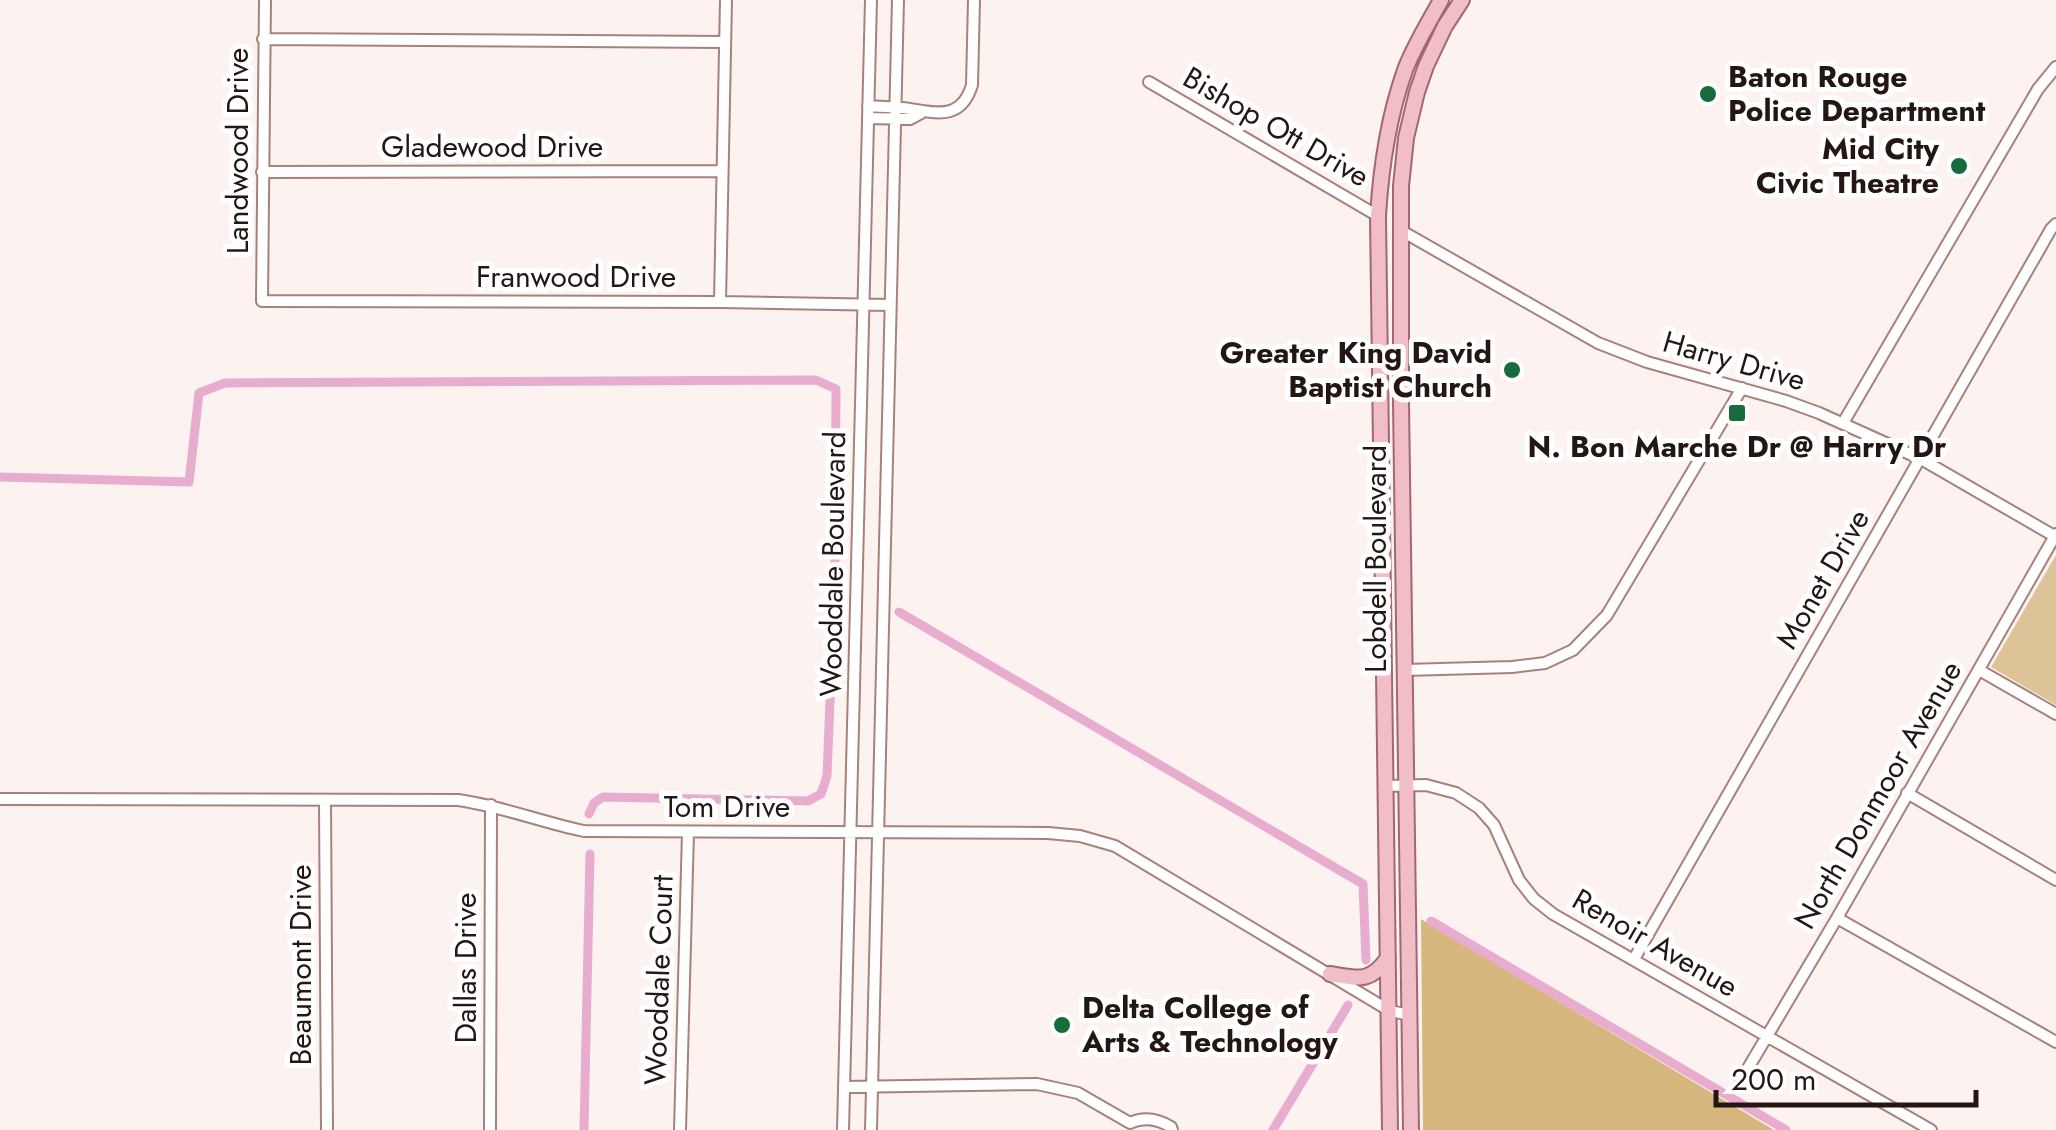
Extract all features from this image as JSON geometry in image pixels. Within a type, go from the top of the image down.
[{"type":"main road","name":"Lobdell Boulevard","points":[[1390,1130],[1378,216],[1381,166],[1390,118],[1407,66],[1441,0]]},
{"type":"main road","name":"Lobdell Boulevard","points":[[1411,1130],[1400,230],[1403,162],[1412,109],[1426,66],[1462,0]]},
{"type":"main road","points":[[1378,216],[1400,230]]},
{"type":"main road","points":[[1382,429],[1402,428]]},
{"type":"main road","points":[[1330,974],[1367,977],[1388,957]]},
{"type":"street","name":"Landwood Drive","points":[[262,302],[265,0]]},
{"type":"street","points":[[720,302],[726,0]]},
{"type":"street","name":"Wooddale Boulevard","points":[[844,1130],[871,0]]},
{"type":"street","name":"Wooddale Boulevard","points":[[871,1130],[898,0]]},
{"type":"street","points":[[868,112],[910,118],[955,109],[969,94],[973,78],[974,0]]},
{"type":"street","points":[[263,40],[724,42]]},
{"type":"street","points":[[1842,423],[2038,89],[2056,67]]},
{"type":"street","name":"Bishop Ott Drive","points":[[1149,82],[1378,216]]},
{"type":"street","name":"Gladewood Drive","points":[[262,172],[722,171]]},
{"type":"street","name":"Monet Drive","points":[[1634,959],[2056,224]]},
{"type":"street","name":"Harry Drive","points":[[1400,230],[1613,350],[1786,401],[1842,423],[1920,460],[2056,536]]},
{"type":"street","name":"Franwood Drive","points":[[262,302],[890,306]]},
{"type":"street","points":[[1404,670],[1545,663],[1572,650],[1606,615],[1742,388]]},
{"type":"street","name":"North Donmoor Avenue","points":[[1741,1080],[2056,536]]},
{"type":"street","points":[[858,556],[884,558]]},
{"type":"street","points":[[1978,670],[2056,714]]},
{"type":"street","points":[[1385,717],[1405,716]]},
{"type":"street","name":"Renoir Avenue","points":[[1386,786],[1426,785],[1456,792],[1479,808],[1494,825],[1518,880],[1534,900],[1553,914],[1931,1130]]},
{"type":"street","points":[[1907,793],[2056,880]]},
{"type":"street","name":"Tom Drive","points":[[0,799],[458,800],[491,805],[544,823],[584,831],[1080,836],[1115,846],[1390,1012],[1410,1015]]},
{"type":"street","name":"Beaumont Drive","points":[[325,800],[327,1130]]},
{"type":"street","name":"Dallas Drive","points":[[490,1130],[491,805]]},
{"type":"street","name":"Wooddale Court","points":[[680,1130],[688,832]]},
{"type":"street","points":[[1837,918],[2056,1042]]},
{"type":"street","points":[[845,1087],[1037,1084],[1078,1093],[1131,1126],[1141,1118],[1162,1121],[1172,1130]]},
{"type":"shaded area","points":[[2056,555],[2056,705],[1991,667]]},
{"type":"shaded area","points":[[1421,919],[1774,1130],[1423,1130]]},
{"type":"waterway","points":[[0,477],[189,482],[199,393],[225,383],[816,380],[836,389],[835,575],[827,776],[821,794],[808,801],[603,797],[594,803],[589,814]]},
{"type":"waterway","points":[[899,612],[1363,884],[1366,960]]},
{"type":"waterway","points":[[584,1130],[590,854]]},
{"type":"waterway","points":[[1431,921],[1786,1130]]},
{"type":"waterway","points":[[1273,1130],[1348,1005]]},
{"type":"place","name":"Baton Rouge Police Department","points":[[1708,94]]},
{"type":"place","name":"Mid City Civic Theatre","points":[[1959,166]]},
{"type":"place","name":"Greater King David Baptist Church","points":[[1512,370]]},
{"type":"place","name":"N. Bon Marche Dr @ Harry Dr","points":[[1737,413]]},
{"type":"place","name":"Delta College of Arts & Technology","points":[[1062,1025]]}]
